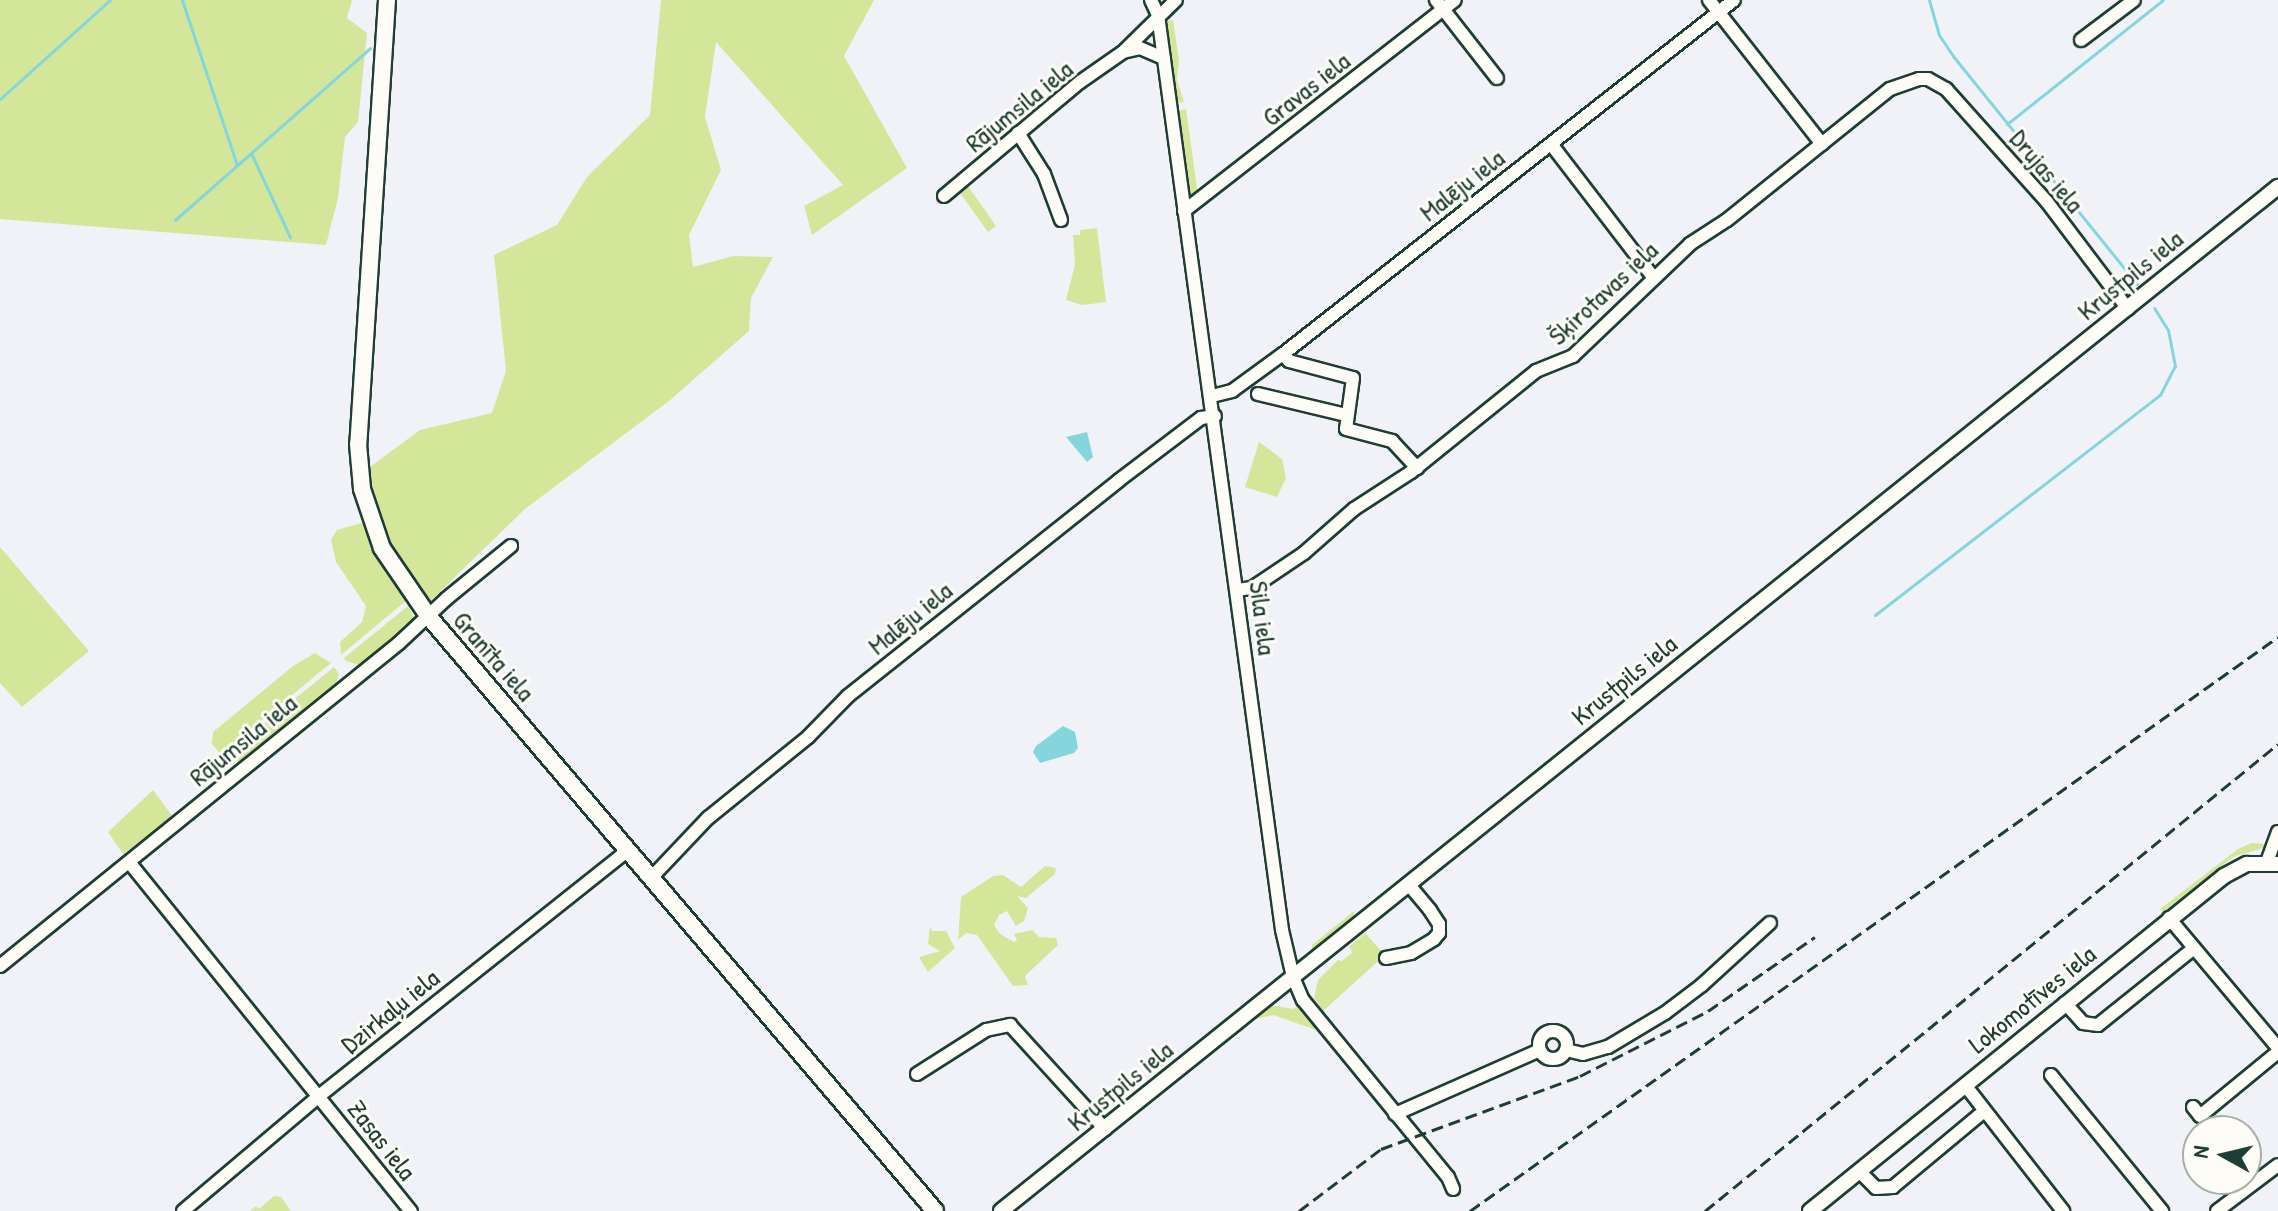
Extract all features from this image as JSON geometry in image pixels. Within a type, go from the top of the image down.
[{"type":"main road","name":"Granīta iela","points":[[387,0],[359,386],[359,470],[382,548],[429,617],[935,1211]]},
{"type":"street","name":"Sila iela","points":[[1151,0],[1158,15],[1215,416],[1282,930],[1293,977],[1303,1000],[1448,1177],[1453,1189]]},
{"type":"street","name":"Rājumsila iela","points":[[944,196],[1018,133],[1123,52],[1176,0]]},
{"type":"street","name":"Gravas iela","points":[[1184,211],[1440,4],[1455,0]]},
{"type":"street","points":[[1709,0],[1822,144]]},
{"type":"street","name":"Malēju iela","points":[[1212,396],[1232,391],[1283,354],[1734,0]]},
{"type":"street","points":[[2081,40],[2134,0]]},
{"type":"street","points":[[1440,4],[1497,78]]},
{"type":"street","points":[[1123,52],[1140,48],[1164,58]]},
{"type":"street","name":"Šķirotavas iela","points":[[1237,590],[1252,588],[1304,553],[1354,509],[1417,468],[1536,371],[1573,356],[1690,244],[1727,220],[1890,89],[1919,79]]},
{"type":"street","name":"Drujas iela","points":[[1919,79],[1928,79],[1946,89],[2047,202],[2128,309]]},
{"type":"street","points":[[1018,133],[1044,174],[1061,220]]},
{"type":"street","points":[[1551,144],[1654,278]]},
{"type":"street","name":"Krustpils iela","points":[[1001,1211],[2278,187]]},
{"type":"street","points":[[1283,354],[1289,361],[1353,378],[1346,429],[1392,441],[1417,468]]},
{"type":"street","points":[[1258,394],[1346,415]]},
{"type":"street","name":"Malēju iela","points":[[651,878],[708,818],[808,737],[848,696],[1118,481],[1201,418],[1215,416]]},
{"type":"street","name":"Rājumsila iela","points":[[0,966],[429,617],[446,599],[511,546]]},
{"type":"street","name":"Lokomotīves iela","points":[[1810,1211],[2169,918],[2235,869],[2273,863],[2278,832]]},
{"type":"street","name":"Dzirkaļu iela","points":[[183,1211],[319,1096],[628,850]]},
{"type":"street","name":"Zasas iela","points":[[129,862],[411,1211]]},
{"type":"street","points":[[1386,958],[1411,953],[1439,933],[1439,924],[1409,885]]},
{"type":"street","points":[[2169,918],[2278,1050],[2200,1116],[2193,1107]]},
{"type":"street","points":[[1566,1050],[1583,1054],[1608,1047],[1665,1013],[1702,985],[1770,923]]},
{"type":"street","points":[[2065,1003],[2083,1023],[2098,1025],[2194,948]]},
{"type":"street","points":[[917,1074],[986,1030],[1010,1025],[1105,1129]]},
{"type":"street","points":[[1540,1050],[1542,1036],[1553,1031],[1563,1036],[1566,1050]]},
{"type":"street","points":[[1540,1050],[1551,1059],[1560,1057],[1566,1050]]},
{"type":"street","points":[[1395,1114],[1540,1050]]},
{"type":"street","points":[[2051,1075],[2162,1211]]},
{"type":"street","points":[[1965,1085],[2057,1209]]},
{"type":"street","points":[[1859,1171],[1876,1188],[1893,1187],[1983,1112]]},
{"type":"street","points":[[2225,1209],[2278,1165]]},
{"type":"green space","points":[[0,0],[352,0],[347,18],[367,33],[358,122],[345,137],[338,198],[326,245],[0,219]]},
{"type":"green space","points":[[661,0],[874,0],[844,56],[907,168],[812,235],[804,206],[843,185],[716,42],[705,117],[721,170],[689,235],[693,267],[733,256],[773,257],[751,298],[749,331],[669,401],[525,509],[426,605],[392,546],[366,470],[420,430],[492,413],[506,371],[494,255],[557,225],[587,177],[650,115]]},
{"type":"green space","points":[[1173,20],[1179,61],[1177,80],[1184,102],[1175,103],[1164,22]]},
{"type":"green space","points":[[1186,109],[1198,196],[1190,201],[1176,111]]},
{"type":"green space","points":[[968,186],[996,226],[988,232],[960,193]]},
{"type":"green space","points":[[1097,228],[1106,302],[1082,305],[1066,300],[1075,265],[1073,235],[1080,235],[1080,230]]},
{"type":"green space","points":[[1259,442],[1282,459],[1286,478],[1277,497],[1245,487]]},
{"type":"green space","points":[[365,522],[381,559],[407,600],[341,655],[340,642],[362,622],[366,606],[336,562],[331,540],[337,530]]},
{"type":"green space","points":[[0,547],[89,651],[22,707],[0,683]]},
{"type":"green space","points":[[408,606],[414,618],[411,626],[365,663],[360,665],[346,661],[344,658]]},
{"type":"green space","points":[[315,653],[331,663],[220,754],[212,744],[213,732],[293,666]]},
{"type":"green space","points":[[334,667],[339,674],[334,689],[243,761],[225,761],[222,758]]},
{"type":"green space","points":[[153,790],[173,817],[123,854],[108,832]]},
{"type":"green space","points":[[2251,843],[2264,844],[2263,848],[2233,857],[2163,912],[2160,909],[2238,849]]},
{"type":"green space","points":[[1045,866],[1056,868],[1055,874],[1026,898],[1017,896],[1028,908],[1024,921],[1016,926],[1007,911],[999,915],[994,925],[1000,934],[1014,942],[1017,940],[1014,934],[1032,930],[1039,937],[1056,938],[1058,945],[1025,976],[1028,985],[1013,986],[977,935],[966,933],[958,940],[961,897],[993,876],[1003,875],[1021,887]]},
{"type":"green space","points":[[1354,911],[1354,919],[1312,950],[1312,945]]},
{"type":"green space","points":[[930,926],[932,931],[946,931],[955,948],[928,972],[919,957],[940,951],[928,944]]},
{"type":"green space","points":[[1365,933],[1385,955],[1323,1011],[1314,998],[1318,980],[1338,960],[1342,961],[1353,952],[1349,947]]},
{"type":"green space","points":[[1270,1005],[1293,1009],[1299,1006],[1322,1032],[1273,1015],[1252,1020]]},
{"type":"green space","points":[[274,1196],[281,1197],[291,1211],[250,1211],[256,1206],[259,1209]]},
{"type":"water","points":[[1087,432],[1093,457],[1087,462],[1066,437]]},
{"type":"water","points":[[1063,726],[1075,732],[1078,748],[1074,753],[1040,763],[1033,752],[1036,746]]},
{"type":"waterway","points":[[0,99],[110,0]]},
{"type":"waterway","points":[[182,0],[237,165]]},
{"type":"waterway","points":[[1929,0],[1939,35],[1953,56],[2137,284]]},
{"type":"waterway","points":[[2007,124],[2163,0]]},
{"type":"waterway","points":[[175,220],[370,48]]},
{"type":"waterway","points":[[251,153],[290,237]]},
{"type":"waterway","points":[[1875,615],[2160,395],[2175,366],[2168,330],[2154,308]]},
{"type":"railway","points":[[1470,1211],[2278,637]]},
{"type":"railway","points":[[1705,1211],[2278,744]]},
{"type":"railway","points":[[1299,1211],[1381,1149],[1580,1076],[1708,1011],[1815,937]]}]
